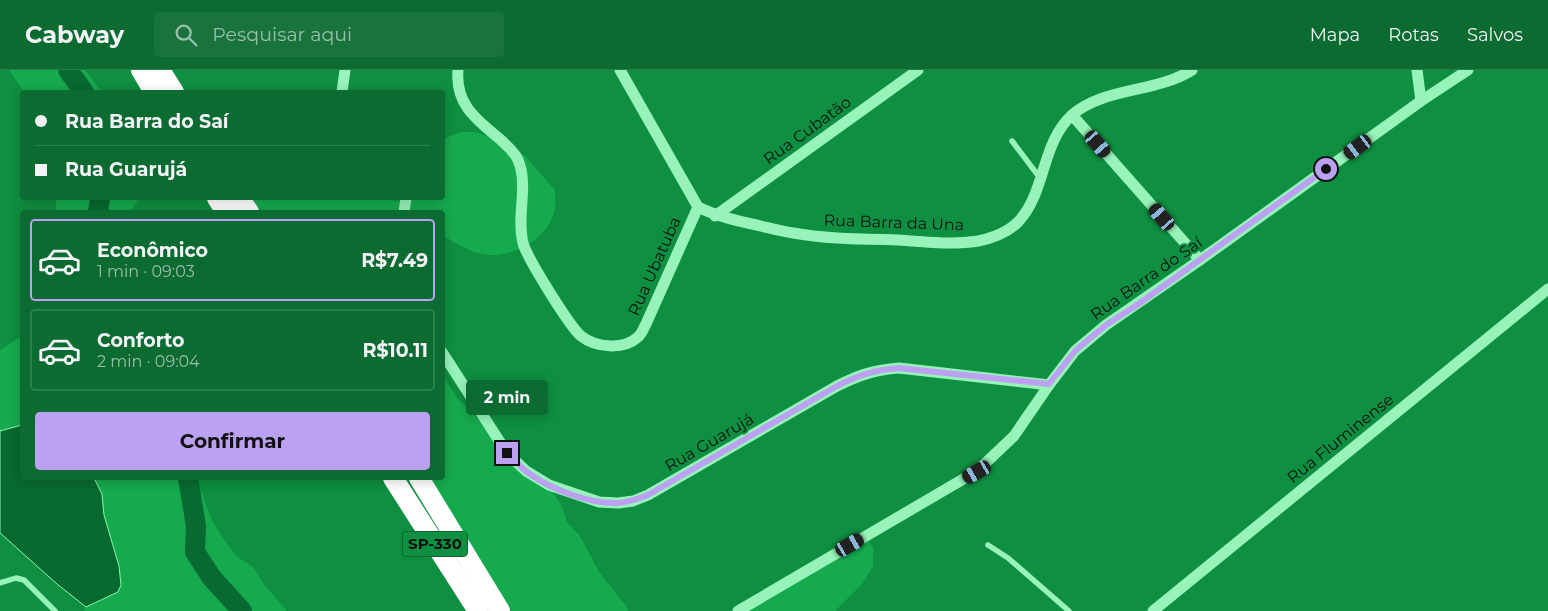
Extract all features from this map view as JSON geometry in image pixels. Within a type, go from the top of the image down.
[{"type":"highway","points":[[141,70],[153,90]]},
{"type":"highway","points":[[160,70],[173,90]]},
{"type":"highway","name":"SP-330","points":[[394,480],[478,611]]},
{"type":"highway","name":"SP-330","points":[[420,480],[500,611]]},
{"type":"street","points":[[342,90],[345,70]]},
{"type":"street","name":"Rua Ubatuba","points":[[458,70],[457,83],[461,98],[472,116],[509,147],[518,158],[522,173],[521,227],[523,243],[529,258],[572,324],[582,336],[596,342],[618,346],[639,336],[646,324],[698,207],[620,70]]},
{"type":"street","name":"Rua Cubatão","points":[[715,216],[918,70]]},
{"type":"street","name":"Rua Barra da Una","points":[[698,207],[715,216],[793,233],[826,237],[954,243],[978,241],[1000,235],[1019,221],[1030,206],[1049,151],[1058,133],[1072,115],[1088,104],[1110,96],[1180,78],[1192,70]]},
{"type":"street","points":[[1417,70],[1421,101]]},
{"type":"street","name":"Rua Barra do Saí","points":[[738,611],[977,472],[1014,436],[1049,384],[1075,351],[1106,325],[1200,260],[1421,101],[1468,70]]},
{"type":"street","points":[[1072,115],[1200,260]]},
{"type":"street","name":"Rua Fluminense","points":[[1153,611],[1548,289]]},
{"type":"street","name":"Rua Guarujá","points":[[445,357],[507,453],[526,471],[548,485],[599,502],[618,503],[633,501],[648,495],[859,375],[878,370],[899,368],[1049,384]]},
{"type":"lane","points":[[1012,141],[1040,178]]},
{"type":"lane","points":[[988,545],[1008,558],[1069,611]]},
{"type":"lane","points":[[0,583],[16,578],[24,580],[55,611]]},
{"type":"shaded area","points":[[9,70],[85,70],[100,90],[23,90]]},
{"type":"shaded area","points":[[461,132],[476,132],[509,146],[525,156],[555,190],[555,209],[551,221],[544,232],[523,247],[511,252],[486,255],[474,252],[445,237],[445,210],[249,210],[243,200],[445,200],[445,138]]},
{"type":"shaded area","points":[[57,200],[138,200],[131,210],[55,210]]},
{"type":"shaded area","points":[[20,337],[20,426],[0,431],[0,350]]},
{"type":"shaded area","points":[[445,378],[457,398],[487,427],[505,451],[551,489],[561,505],[567,522],[580,536],[599,572],[628,611],[504,611],[423,480],[445,480]]},
{"type":"shaded area","points":[[20,426],[20,480],[95,480],[102,494],[104,515],[119,566],[121,585],[118,592],[86,607],[0,533],[0,431]]},
{"type":"shaded area","points":[[95,480],[198,480],[212,520],[225,541],[236,556],[253,567],[264,584],[287,611],[84,611],[86,607],[118,592],[119,566],[104,515],[102,494]]},
{"type":"shaded area","points":[[860,533],[873,547],[873,566],[863,583],[835,611],[738,611]]},
{"type":"waterway","points":[[68,70],[83,90]]},
{"type":"waterway","points":[[98,210],[100,200]]},
{"type":"waterway","points":[[188,480],[196,526],[195,552],[212,578],[242,611]]},
{"type":"route","points":[[507,453],[526,471],[548,485],[599,502],[618,503],[633,501],[648,495],[859,375],[878,370],[899,368],[1049,384],[1075,351],[1106,325],[1140,303],[1326,169]]}]
